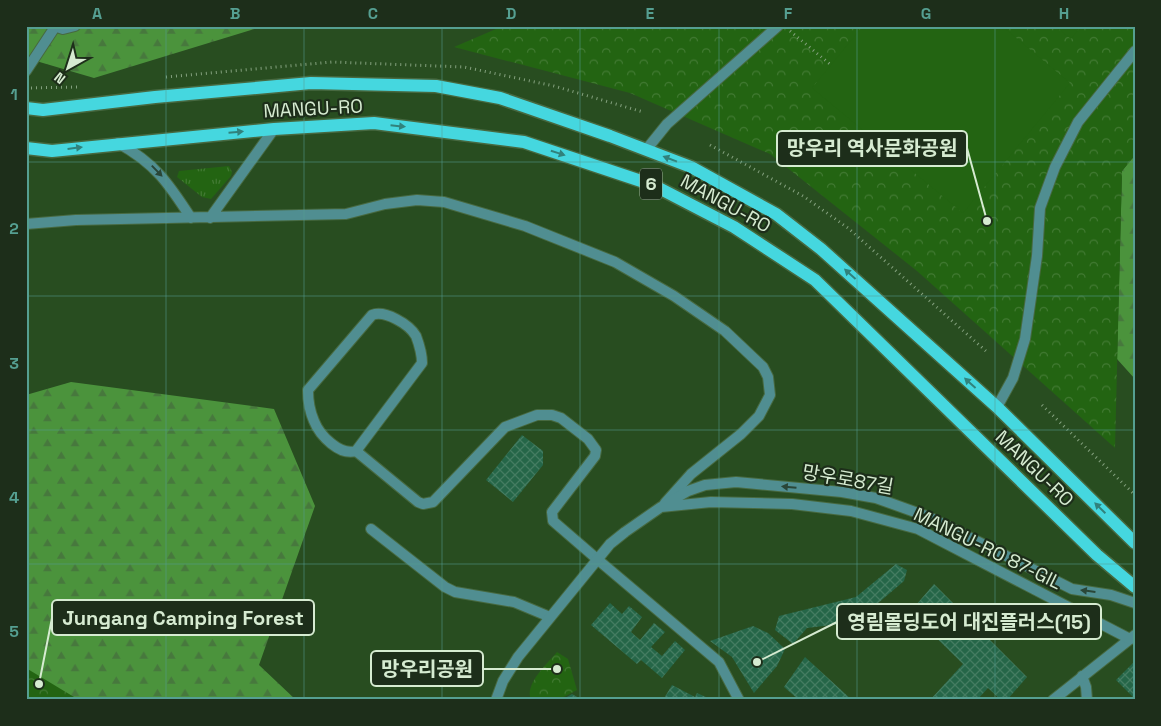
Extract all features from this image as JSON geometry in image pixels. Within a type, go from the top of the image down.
[{"type":"main road","name":"MANGU-RO","points":[[26,108],[43,110],[155,96],[312,83],[436,86],[500,98],[691,167],[776,214],[821,249],[996,407],[1135,542]]},
{"type":"main road","name":"MANGU-RO","points":[[26,148],[52,151],[117,143],[274,129],[374,123],[524,142],[653,185],[703,209],[815,280],[1097,555],[1135,587]]},
{"type":"street","points":[[26,71],[54,27],[63,29],[75,26]]},
{"type":"street","points":[[646,150],[667,124],[778,26]]},
{"type":"street","points":[[996,407],[1013,378],[1025,339],[1037,256],[1040,208],[1055,167],[1078,122],[1135,51]]},
{"type":"street","points":[[210,218],[274,129]]},
{"type":"street","points":[[117,143],[137,153],[158,171],[190,218]]},
{"type":"street","points":[[26,224],[76,220],[346,214],[385,204],[417,200],[444,202],[525,226],[615,262],[674,296],[725,330],[763,367],[768,377],[770,395],[759,416],[741,434],[691,474],[661,507]]},
{"type":"street","points":[[381,314],[395,319],[416,336],[422,363],[356,450],[349,453],[340,450],[316,427],[308,390],[372,315],[381,314]]},
{"type":"street","points":[[356,450],[418,502],[428,504],[433,502],[505,427],[537,415],[552,415],[561,418],[588,439],[596,450],[595,456],[552,512],[553,521],[719,662],[739,700]]},
{"type":"street","name":"망우로87길","points":[[661,507],[688,491],[705,485],[736,482],[842,492],[876,498],[929,517],[1072,589],[1111,595],[1135,603]]},
{"type":"street","name":"MANGU-RO 87-GIL","points":[[496,700],[504,681],[518,658],[597,558],[624,532],[661,507],[711,502],[792,504],[851,511],[918,529],[1132,637]]},
{"type":"street","points":[[371,529],[445,588],[455,592],[514,602],[550,617]]},
{"type":"street","points":[[1053,700],[1132,637]]},
{"type":"street","points":[[1082,676],[1086,687],[1087,700]]},
{"type":"path","points":[[784,26],[831,64]]},
{"type":"path","points":[[710,145],[803,196],[848,228],[987,352]]},
{"type":"path","points":[[1042,405],[1135,495]]},
{"type":"green space","points":[[26,26],[264,26],[94,78],[26,58]]},
{"type":"green space","points":[[503,26],[1135,26],[1135,155],[1122,171],[1115,448],[917,271],[770,154],[630,93],[454,47]]},
{"type":"green space","points":[[863,26],[1002,26],[1070,83],[963,213],[812,88]]},
{"type":"green space","points":[[1055,26],[1081,26],[1071,39]]},
{"type":"green space","points":[[1135,155],[1135,379],[1117,359],[1122,171]]},
{"type":"green space","points":[[229,166],[232,172],[231,176],[211,199],[202,197],[177,177],[179,171]]},
{"type":"green space","points":[[71,382],[274,409],[315,506],[259,665],[296,700],[26,700],[26,395]]},
{"type":"green space","points":[[557,652],[568,659],[577,690],[558,700],[531,700],[531,687],[534,681]]},
{"type":"green space","points":[[26,668],[79,700],[26,700]]},
{"type":"building","points":[[522,435],[543,451],[543,465],[513,502],[486,480]]},
{"type":"building","points":[[896,564],[907,570],[904,581],[856,622],[807,628],[793,644],[775,630],[779,616],[856,597]]},
{"type":"building","points":[[934,584],[1027,677],[1007,700],[1001,700],[988,688],[977,700],[930,700],[963,664],[910,612]]},
{"type":"building","points":[[610,603],[622,614],[629,606],[642,617],[631,632],[640,640],[654,623],[665,632],[651,647],[662,656],[675,641],[685,650],[662,678],[641,660],[637,664],[591,625]]},
{"type":"building","points":[[753,626],[768,633],[785,649],[777,666],[754,693],[732,657],[710,641]]},
{"type":"building","points":[[805,657],[852,700],[799,700],[784,687]]},
{"type":"building","points":[[1133,663],[1135,665],[1135,699],[1116,680]]},
{"type":"building","points":[[672,685],[695,697],[697,693],[708,698],[663,700]]},
{"type":"building","points":[[572,694],[582,700],[562,700]]},
{"type":"place","name":"망우리 역사문화공원","points":[[987,221]]},
{"type":"place","name":"영림몰딩도어 대진플러스(15)","points":[[757,662]]},
{"type":"place","name":"망우리공원","points":[[557,669]]},
{"type":"place","name":"Jungang Camping Forest","points":[[39,684]]}]
